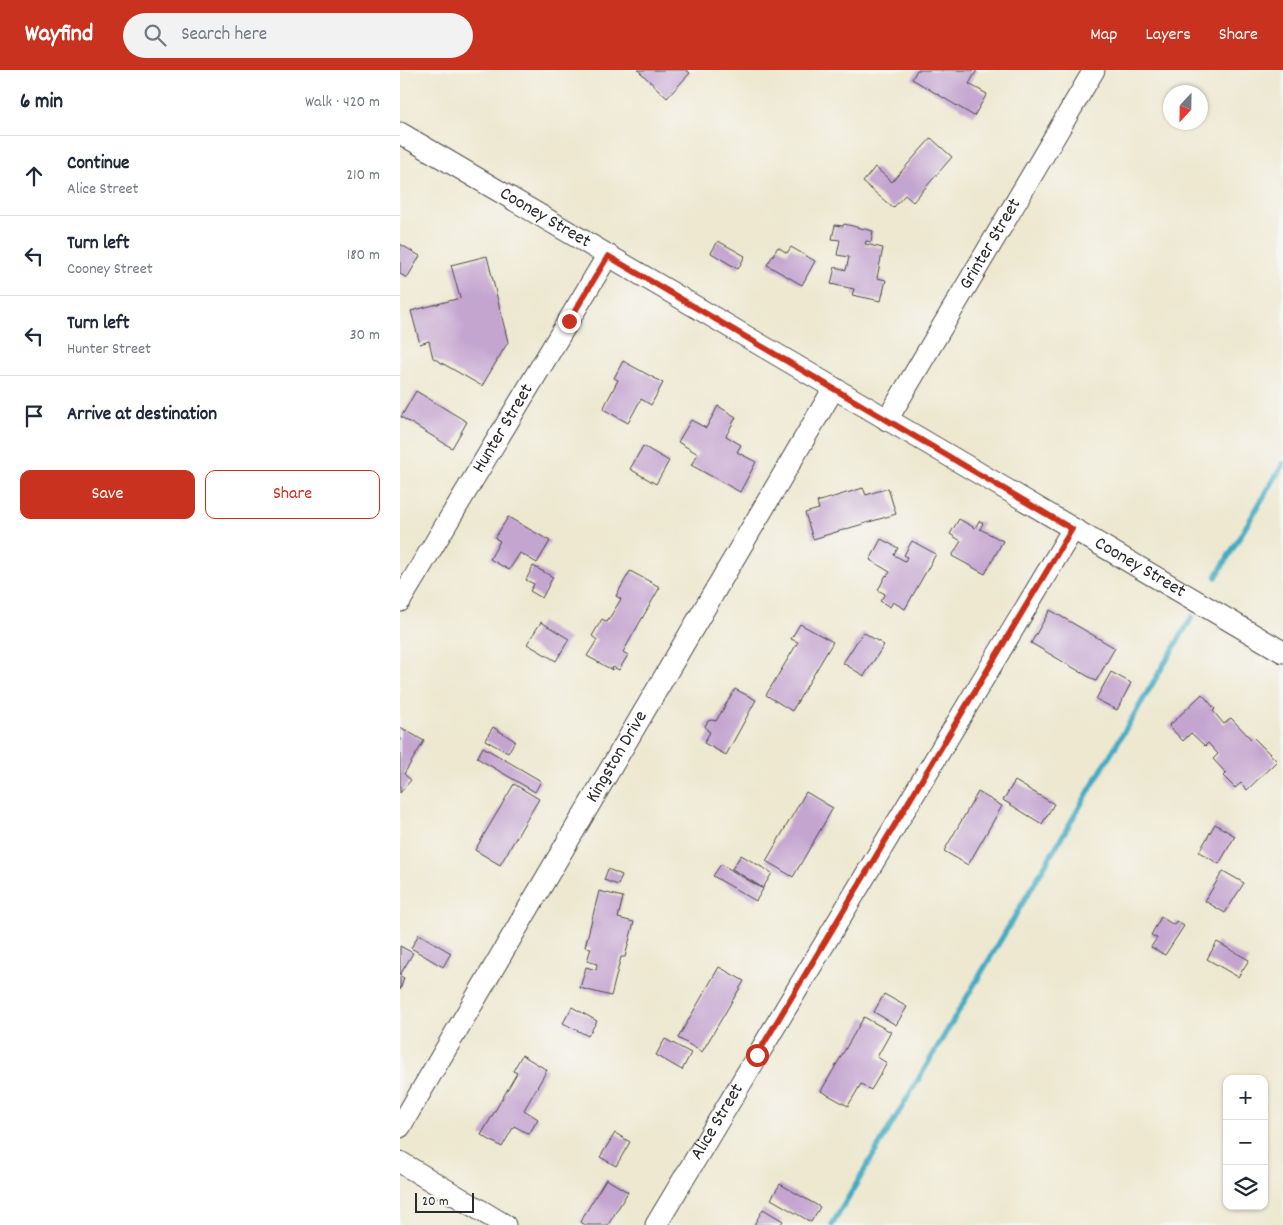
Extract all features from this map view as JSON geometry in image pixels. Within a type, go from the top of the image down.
[{"type":"street","name":"Grinter Street","points":[[887,420],[1094,70]]},
{"type":"street","name":"Cooney Street","points":[[400,133],[1283,652]]},
{"type":"street","name":"Hunter Street","points":[[400,601],[608,256]]},
{"type":"street","name":"Kingston Drive","points":[[400,1126],[834,388]]},
{"type":"street","name":"Alice Street","points":[[656,1225],[1072,529]]},
{"type":"street","points":[[400,1162],[505,1225]]},
{"type":"building","points":[[638,70],[686,70],[690,73],[667,98]]},
{"type":"building","points":[[917,70],[977,70],[969,84],[987,94],[974,116],[912,79]]},
{"type":"building","points":[[931,138],[952,157],[913,202],[905,195],[893,208],[863,182],[875,167],[892,182]]},
{"type":"building","points":[[844,224],[873,231],[871,242],[866,241],[865,244],[883,248],[877,278],[886,280],[881,301],[852,295],[854,289],[831,284],[835,267],[846,270],[849,257],[837,255],[840,240],[832,239],[835,225],[843,226]]},
{"type":"building","points":[[718,241],[745,256],[738,269],[711,253]]},
{"type":"building","points":[[400,244],[420,256],[407,278],[400,274]]},
{"type":"building","points":[[778,247],[787,253],[791,247],[815,261],[802,285],[767,265]]},
{"type":"building","points":[[487,256],[508,342],[482,386],[433,358],[429,341],[420,344],[411,311],[460,298],[451,265]]},
{"type":"building","points":[[623,361],[663,383],[651,405],[641,399],[628,423],[603,409],[618,380],[614,378]]},
{"type":"building","points":[[416,391],[467,422],[452,448],[401,417]]},
{"type":"building","points":[[718,406],[736,417],[726,436],[741,445],[737,452],[756,462],[740,492],[691,465],[698,454],[678,442],[691,420],[706,428]]},
{"type":"building","points":[[643,446],[669,461],[656,484],[630,469]]},
{"type":"building","points":[[863,488],[866,495],[888,488],[896,514],[813,539],[805,513],[819,509],[817,502]]},
{"type":"building","points":[[508,517],[550,541],[537,563],[520,553],[509,570],[490,559],[500,541],[495,538]]},
{"type":"building","points":[[959,519],[975,528],[979,521],[983,523],[980,529],[1003,541],[985,574],[952,556],[961,541],[950,534]]},
{"type":"building","points":[[881,539],[898,548],[894,555],[905,561],[907,557],[904,555],[912,541],[936,554],[905,609],[893,602],[890,607],[880,601],[885,594],[878,590],[886,575],[890,572],[870,560]]},
{"type":"building","points":[[533,566],[553,577],[542,598],[530,591],[534,584],[526,580]]},
{"type":"building","points":[[630,571],[660,587],[623,652],[628,655],[619,670],[613,667],[612,670],[587,656],[597,640],[592,636],[602,619],[607,622],[621,599],[616,596]]},
{"type":"building","points":[[1050,610],[1115,648],[1096,681],[1031,643]]},
{"type":"building","points":[[541,622],[569,639],[556,661],[527,644]]},
{"type":"building","points":[[800,624],[833,642],[792,711],[766,695],[798,642],[791,639]]},
{"type":"building","points":[[863,632],[884,645],[864,676],[843,663]]},
{"type":"building","points":[[1111,672],[1131,683],[1117,710],[1096,699]]},
{"type":"building","points":[[735,689],[756,700],[726,755],[704,743],[710,732],[705,726],[708,721],[716,721]]},
{"type":"building","points":[[1202,694],[1215,709],[1213,711],[1224,724],[1231,718],[1251,739],[1253,737],[1277,761],[1247,790],[1241,783],[1235,788],[1223,776],[1226,773],[1213,759],[1218,754],[1208,743],[1205,746],[1191,733],[1183,741],[1169,726]]},
{"type":"building","points":[[400,727],[424,741],[404,774],[411,780],[400,793]]},
{"type":"building","points":[[493,727],[515,741],[508,753],[485,740]]},
{"type":"building","points":[[483,747],[541,781],[535,792],[477,758]]},
{"type":"building","points":[[1015,781],[1054,804],[1042,824],[1003,800]]},
{"type":"building","points":[[514,784],[539,799],[500,865],[475,850]]},
{"type":"building","points":[[806,792],[833,808],[793,877],[766,861]]},
{"type":"building","points":[[978,792],[1002,806],[968,865],[944,851]]},
{"type":"building","points":[[1215,824],[1235,836],[1219,864],[1199,852]]},
{"type":"building","points":[[741,855],[772,873],[763,888],[732,869]]},
{"type":"building","points":[[721,864],[763,889],[756,901],[713,876]]},
{"type":"building","points":[[608,869],[622,875],[618,885],[604,880]]},
{"type":"building","points":[[1223,871],[1244,883],[1225,913],[1205,901]]},
{"type":"building","points":[[599,891],[623,897],[618,918],[634,922],[625,957],[621,957],[611,996],[580,988],[586,967],[596,970],[597,964],[587,961],[591,948],[585,947]]},
{"type":"building","points":[[1161,917],[1174,925],[1176,921],[1184,926],[1165,955],[1151,947],[1157,938],[1151,935]]},
{"type":"building","points":[[419,934],[451,953],[443,967],[411,948]]},
{"type":"building","points":[[1217,942],[1249,960],[1238,977],[1207,959]]},
{"type":"building","points":[[400,946],[413,953],[400,975]]},
{"type":"building","points":[[719,967],[744,981],[702,1052],[678,1038]]},
{"type":"building","points":[[400,976],[404,978],[400,990]]},
{"type":"building","points":[[884,994],[907,1007],[896,1025],[874,1012]]},
{"type":"building","points":[[572,1007],[597,1021],[588,1036],[563,1023]]},
{"type":"building","points":[[864,1017],[891,1032],[877,1057],[887,1063],[871,1090],[861,1084],[848,1106],[821,1091]]},
{"type":"building","points":[[665,1039],[691,1053],[682,1070],[656,1055]]},
{"type":"building","points":[[522,1055],[547,1070],[524,1110],[538,1119],[529,1134],[514,1126],[502,1147],[481,1135],[517,1073],[513,1071]]},
{"type":"building","points":[[615,1133],[630,1142],[616,1166],[600,1157]]},
{"type":"building","points":[[606,1179],[628,1192],[608,1225],[586,1225],[580,1222]]},
{"type":"building","points":[[780,1184],[820,1207],[811,1222],[771,1199]]},
{"type":"building","points":[[763,1209],[783,1221],[780,1225],[754,1225]]},
{"type":"waterway","points":[[1216,577],[1283,464]]},
{"type":"waterway","points":[[832,1225],[1192,617]]},
{"type":"route","points":[[569,321],[608,256],[1072,529],[757,1055]]}]
